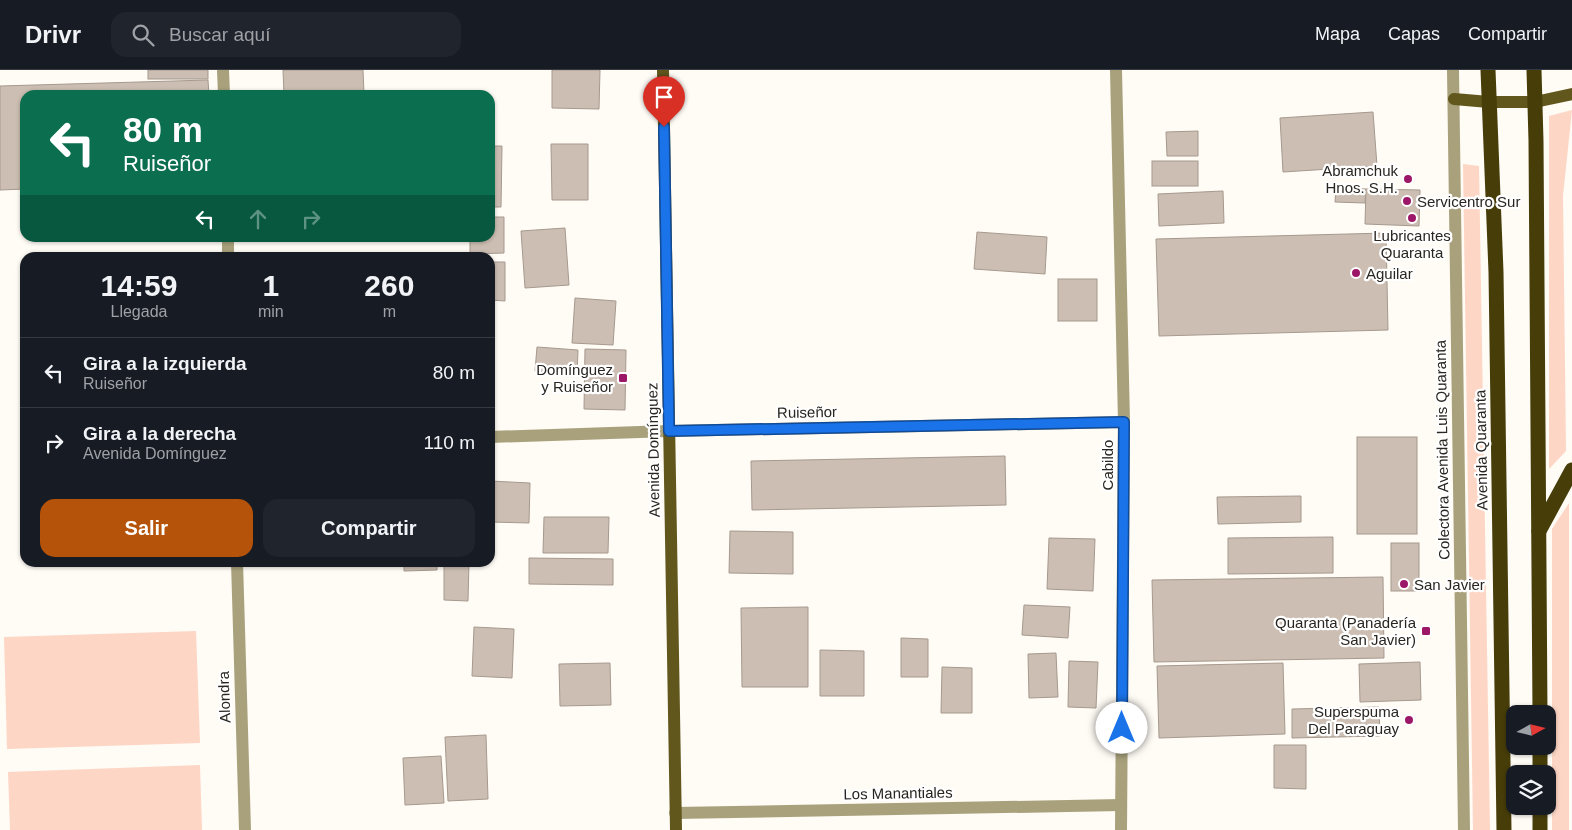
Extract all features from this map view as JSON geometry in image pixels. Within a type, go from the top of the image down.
[{"type":"highway","name":"Avenida Quaranta","points":[[1488,70],[1496,272],[1504,830]]},
{"type":"highway","points":[[1534,70],[1540,705]]},
{"type":"highway","points":[[1539,532],[1572,470]]},
{"type":"highway","points":[[1540,815],[1540,830]]},
{"type":"main road","name":"Avenida Domínguez","points":[[663,70],[676,830]]},
{"type":"main road","points":[[1454,99],[1489,102],[1535,102],[1572,94]]},
{"type":"street","points":[[223,70],[224,90]]},
{"type":"street","name":"Cabildo","points":[[1116,70],[1124,422],[1122,830]]},
{"type":"street","name":"Colectora Avenida Luis Quaranta","points":[[1453,70],[1464,830]]},
{"type":"street","name":"Ruiseñor","points":[[495,437],[669,431],[1124,422]]},
{"type":"street","name":"Alondra","points":[[237,567],[245,830]]},
{"type":"street","name":"Los Manantiales","points":[[675,813],[1121,805]]},
{"type":"shaded area","points":[[1572,110],[1563,196],[1566,451],[1549,469],[1549,116]]},
{"type":"shaded area","points":[[1463,164],[1479,166],[1490,830],[1473,830]]},
{"type":"shaded area","points":[[1569,503],[1569,830],[1552,830],[1552,815],[1556,815],[1556,765],[1552,765],[1552,755],[1556,755],[1556,705],[1552,705],[1552,529]]},
{"type":"shaded area","points":[[196,631],[200,743],[7,749],[4,637]]},
{"type":"shaded area","points":[[200,765],[202,830],[10,830],[8,772]]},
{"type":"building","points":[[148,70],[208,70],[208,79],[148,79]]},
{"type":"building","points":[[283,70],[363,70],[364,90],[284,90]]},
{"type":"building","points":[[552,70],[600,70],[599,109],[552,108]]},
{"type":"building","points":[[208,80],[209,90],[20,90],[20,189],[0,190],[0,86]]},
{"type":"building","points":[[1373,112],[1377,166],[1283,172],[1280,118]]},
{"type":"building","points":[[1198,131],[1198,156],[1167,156],[1166,132]]},
{"type":"building","points":[[551,144],[588,144],[588,200],[552,200]]},
{"type":"building","points":[[495,146],[502,146],[501,207],[495,207]]},
{"type":"building","points":[[1152,161],[1198,161],[1198,186],[1152,186]]},
{"type":"building","points":[[1336,188],[1366,189],[1365,203],[1335,202]]},
{"type":"building","points":[[1366,189],[1420,190],[1419,226],[1365,224]]},
{"type":"building","points":[[1223,191],[1224,223],[1159,226],[1158,194]]},
{"type":"building","points":[[495,217],[504,217],[504,253],[470,252],[470,242],[495,242]]},
{"type":"building","points":[[565,228],[569,285],[525,288],[521,231]]},
{"type":"building","points":[[977,232],[1047,237],[1045,274],[974,269]]},
{"type":"building","points":[[1386,233],[1388,330],[1159,336],[1156,239]]},
{"type":"building","points":[[495,262],[505,262],[505,301],[495,300]]},
{"type":"building","points":[[1058,279],[1097,279],[1097,321],[1058,321]]},
{"type":"building","points":[[575,298],[616,301],[613,345],[572,343]]},
{"type":"building","points":[[537,347],[578,350],[577,375],[535,371]]},
{"type":"building","points":[[585,349],[626,350],[625,410],[584,409]]},
{"type":"building","points":[[1357,437],[1417,437],[1417,534],[1357,534]]},
{"type":"building","points":[[1005,456],[1006,505],[752,510],[751,461]]},
{"type":"building","points":[[495,481],[530,483],[529,523],[495,522]]},
{"type":"building","points":[[1301,496],[1301,522],[1218,524],[1217,497]]},
{"type":"building","points":[[544,517],[609,517],[608,553],[543,553]]},
{"type":"building","points":[[730,531],[793,532],[793,574],[729,573]]},
{"type":"building","points":[[1333,537],[1333,573],[1228,574],[1228,538]]},
{"type":"building","points":[[1049,538],[1095,539],[1093,591],[1047,589]]},
{"type":"building","points":[[1391,543],[1419,543],[1419,591],[1391,591]]},
{"type":"building","points":[[529,558],[613,559],[613,585],[529,584]]},
{"type":"building","points":[[404,567],[437,567],[437,570],[404,571]]},
{"type":"building","points":[[444,567],[469,567],[468,601],[444,600]]},
{"type":"building","points":[[1383,577],[1384,658],[1154,662],[1152,580]]},
{"type":"building","points":[[1024,605],[1070,607],[1068,638],[1022,635]]},
{"type":"building","points":[[808,607],[808,687],[742,687],[741,608]]},
{"type":"building","points":[[474,627],[514,629],[512,678],[472,676]]},
{"type":"building","points":[[901,638],[928,639],[928,677],[901,677]]},
{"type":"building","points":[[820,650],[864,651],[864,696],[820,696]]},
{"type":"building","points":[[1056,653],[1058,697],[1029,698],[1028,654]]},
{"type":"building","points":[[1069,661],[1098,662],[1096,708],[1068,707]]},
{"type":"building","points":[[1420,662],[1421,700],[1360,702],[1359,664]]},
{"type":"building","points":[[610,663],[611,705],[560,706],[559,664]]},
{"type":"building","points":[[1283,663],[1285,734],[1159,738],[1157,666]]},
{"type":"building","points":[[942,667],[972,668],[972,713],[941,713]]},
{"type":"building","points":[[1379,707],[1380,736],[1292,738],[1292,709]]},
{"type":"building","points":[[486,735],[488,799],[448,801],[445,737]]},
{"type":"building","points":[[1274,745],[1306,745],[1306,789],[1274,788]]},
{"type":"building","points":[[441,756],[444,803],[405,805],[403,758]]},
{"type":"place","name":"Abramchuk Hnos. S.H.","points":[[1408,179]]},
{"type":"place","name":"Servicentro Sur","points":[[1407,201]]},
{"type":"place","name":"Lubricantes Quaranta","points":[[1412,218]]},
{"type":"place","name":"Aguilar","points":[[1356,273]]},
{"type":"place","name":"Domínguez y Ruiseñor","points":[[623,378]]},
{"type":"place","name":"San Javier","points":[[1404,584]]},
{"type":"place","name":"Quaranta (Panadería San Javier)","points":[[1426,631]]},
{"type":"place","name":"Superspuma Del Paraguay","points":[[1409,720]]},
{"type":"route","points":[[664,127],[669,431],[1124,422],[1122,728]]}]
